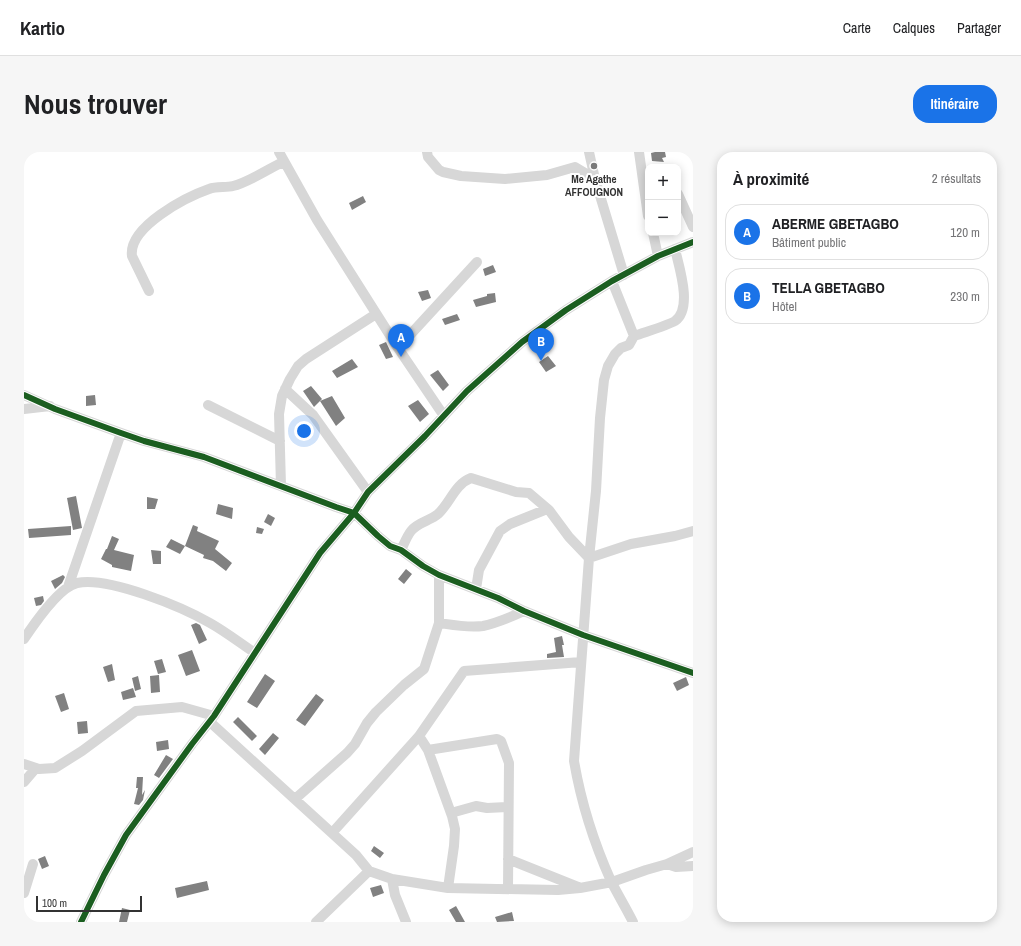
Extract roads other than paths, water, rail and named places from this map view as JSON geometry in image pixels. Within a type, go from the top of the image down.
[{"type":"street","points":[[427,152],[428,157],[439,170],[462,176],[505,179],[547,175],[576,167],[595,179]]},
{"type":"street","points":[[589,152],[595,179],[624,275]]},
{"type":"street","points":[[639,152],[645,185]]},
{"type":"street","points":[[149,291],[132,256],[133,246],[149,223],[183,201],[210,188],[233,186],[281,157],[317,220],[376,314],[444,416]]},
{"type":"street","points":[[681,200],[693,227]]},
{"type":"street","points":[[654,236],[658,256]]},
{"type":"street","points":[[81,922],[126,835],[212,719],[320,553],[354,512],[368,492],[425,436],[467,391],[522,342],[566,310],[612,281],[658,256],[693,242]]},
{"type":"street","points":[[633,922],[612,882],[599,852],[589,821],[574,761],[604,380],[608,366],[615,354],[621,348],[629,345],[634,336],[676,320],[684,307],[686,299],[685,290],[675,249]]},
{"type":"street","points":[[398,348],[477,262]]},
{"type":"street","points":[[612,281],[634,336]]},
{"type":"street","points":[[281,486],[279,414],[282,396],[285,389],[298,366],[306,359],[376,314]]},
{"type":"street","points":[[285,389],[313,415],[368,492]]},
{"type":"street","points":[[24,395],[121,433],[144,441],[204,457],[336,507],[354,512],[390,546],[401,550],[423,566],[439,575],[583,634],[693,673]]},
{"type":"street","points":[[208,405],[280,441]]},
{"type":"street","points":[[24,409],[50,406]]},
{"type":"street","points":[[68,587],[121,433]]},
{"type":"street","points":[[401,550],[410,532],[416,526],[435,517],[460,484],[471,478],[516,492],[529,493],[547,509],[569,537],[589,558]]},
{"type":"street","points":[[476,589],[479,570],[500,531],[510,524],[547,509]]},
{"type":"street","points":[[589,558],[631,544],[693,531]]},
{"type":"street","points":[[295,799],[347,754],[376,712],[404,685],[421,673],[426,664],[439,623],[439,575]]},
{"type":"street","points":[[24,640],[45,609],[68,587],[77,583],[99,583],[136,591],[171,605],[210,623],[255,653]]},
{"type":"street","points":[[439,623],[482,626],[495,623],[524,611]]},
{"type":"street","points":[[332,833],[419,736],[464,671],[581,662]]},
{"type":"street","points":[[24,764],[36,768],[55,768],[82,752],[136,711],[182,707],[212,719],[356,855],[369,871],[392,879],[448,888],[558,890],[580,888],[612,882],[667,864],[693,852]]},
{"type":"street","points":[[419,736],[428,750],[451,813],[455,829],[448,888]]},
{"type":"street","points":[[428,750],[497,739],[501,741],[509,763],[507,807],[508,889]]},
{"type":"street","points":[[24,782],[36,768]]},
{"type":"street","points":[[451,813],[476,806],[487,808],[507,807]]},
{"type":"street","points":[[508,858],[580,888]]},
{"type":"street","points":[[24,893],[33,864]]},
{"type":"street","points":[[667,864],[676,867],[693,866]]},
{"type":"street","points":[[316,922],[369,871]]},
{"type":"street","points":[[392,879],[395,895],[406,922]]},
{"type":"place","name":"Me Agathe AFFOUGNON","points":[[594,166]]},
{"type":"place","name":"ABERME GBETAGBO","points":[[401,357]]},
{"type":"place","name":"TELLA GBETAGBO","points":[[541,361]]}]
